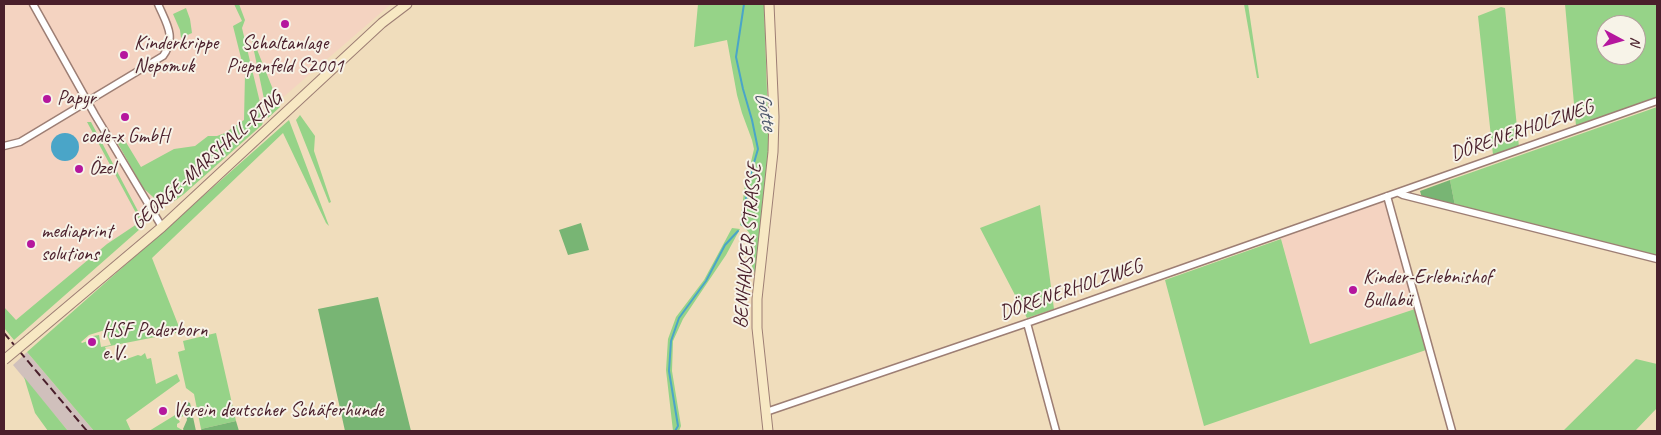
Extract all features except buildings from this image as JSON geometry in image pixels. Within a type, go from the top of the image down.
[{"type":"main road","name":"GEORGE-MARSHALL-RING","points":[[4,360],[162,227],[278,122],[382,23],[407,4]]},
{"type":"main road","name":"BENHAUSER STRASSE","points":[[768,431],[757,328],[757,299],[773,152],[774,118],[770,4]]},
{"type":"street","points":[[33,4],[162,227]]},
{"type":"street","points":[[4,146],[20,142],[163,56],[170,44],[170,35],[158,4]]},
{"type":"street","name":"DÖRENERHOLZWEG","points":[[766,412],[1027,323],[1657,101]]},
{"type":"street","points":[[1399,193],[1412,198],[1657,259]]},
{"type":"street","points":[[1387,196],[1452,431]]},
{"type":"street","points":[[1027,323],[1056,431]]},
{"type":"shaded area","points":[[4,4],[391,4],[14,330],[4,317]]},
{"type":"shaded area","name":"Kinder-Erlebnishof Bullabü","points":[[1384,201],[1387,202],[1415,309],[1310,344],[1281,238]]},
{"type":"shaded area","points":[[27,352],[94,431],[68,431],[13,365]]},
{"type":"green space","points":[[234,4],[239,4],[245,20],[242,28],[264,119],[262,125],[184,194],[176,200],[162,205],[143,188],[117,142],[124,139],[141,167],[174,149],[195,146],[208,136],[217,136],[225,133],[244,120],[245,74],[233,26],[242,21]]},
{"type":"green space","points":[[698,4],[764,4],[769,151],[755,273],[751,259],[752,240],[747,229],[740,225],[746,175],[754,149],[737,95],[727,40],[694,47]]},
{"type":"green space","points":[[1244,4],[1248,4],[1259,78],[1257,78]]},
{"type":"green space","points":[[1565,4],[1657,4],[1657,98],[1576,126]]},
{"type":"green space","points":[[1501,7],[1505,8],[1519,147],[1493,155],[1478,16]]},
{"type":"green space","points":[[186,8],[192,33],[181,38],[180,30],[173,14]]},
{"type":"green space","points":[[250,32],[280,107],[268,118]]},
{"type":"green space","points":[[1657,107],[1657,256],[1455,206],[1450,180]]},
{"type":"green space","points":[[300,115],[315,136],[314,151],[331,202],[329,203],[296,120]]},
{"type":"green space","points":[[289,120],[329,226],[283,133],[152,258],[181,332],[105,347],[110,359],[118,358],[121,361],[138,355],[141,356],[145,353],[147,359],[151,358],[156,384],[177,374],[180,381],[126,420],[131,431],[94,431],[27,352]],"holes":[[[105,330],[111,345],[101,347],[99,335],[93,336],[93,339],[81,342],[89,335]]]},
{"type":"green space","points":[[87,122],[91,122],[139,213],[141,220],[140,229],[14,340],[4,328],[4,307],[16,320],[107,244],[137,224],[136,213]]},
{"type":"green space","points":[[1450,180],[1455,206],[1422,198],[1420,191]]},
{"type":"green space","points":[[1040,205],[1054,309],[1027,318],[980,228]]},
{"type":"green space","points":[[581,223],[589,250],[568,255],[559,230]]},
{"type":"green space","points":[[732,228],[740,229],[726,255],[683,319],[673,341],[672,371],[681,426],[679,431],[673,431],[666,370],[668,339],[676,317],[704,280]]},
{"type":"green space","points":[[1281,239],[1310,344],[1415,309],[1426,350],[1204,426],[1165,280]]},
{"type":"green space","points":[[378,297],[411,431],[345,431],[318,309]]},
{"type":"green space","points":[[216,333],[236,421],[201,429],[194,394],[186,388],[178,352],[185,350],[183,341]]},
{"type":"green space","points":[[1636,359],[1657,364],[1657,408],[1635,431],[1563,431]]},
{"type":"green space","points":[[24,377],[68,431],[48,431],[35,413]]},
{"type":"green space","points":[[184,400],[190,403],[196,431],[184,431],[183,429],[187,420]]},
{"type":"green space","points":[[185,409],[185,415],[178,419],[180,422],[177,424],[177,427],[184,431],[149,431]]},
{"type":"green space","points":[[236,421],[239,431],[202,431],[201,429]]},
{"type":"water","points":[[65,133],[75,137],[79,147],[75,157],[65,161],[55,157],[51,147],[55,137]]},
{"type":"waterway","name":"Gotte","points":[[742,225],[749,180],[758,149],[736,57],[744,4]]},
{"type":"waterway","name":"Gotte","points":[[675,431],[678,426],[669,371],[671,341],[679,318],[706,281],[725,245],[738,231]]},
{"type":"railway","points":[[4,333],[87,431]]},
{"type":"place","name":"Schaltanlage Piepenfeld S2001","points":[[285,24]]},
{"type":"place","name":"Kinderkrippe Nepomuk","points":[[124,55]]},
{"type":"place","name":"Papyr","points":[[47,99]]},
{"type":"place","name":"code-x GmbH","points":[[125,117]]},
{"type":"place","name":"Özel","points":[[79,169]]},
{"type":"place","name":"mediaprint solutions","points":[[31,244]]},
{"type":"place","name":"Kinder-Erlebnishof Bullabü","points":[[1353,290]]},
{"type":"place","name":"HSF Paderborn e.V.","points":[[92,342]]},
{"type":"place","name":"Verein deutscher Schäferhunde","points":[[163,411]]}]
